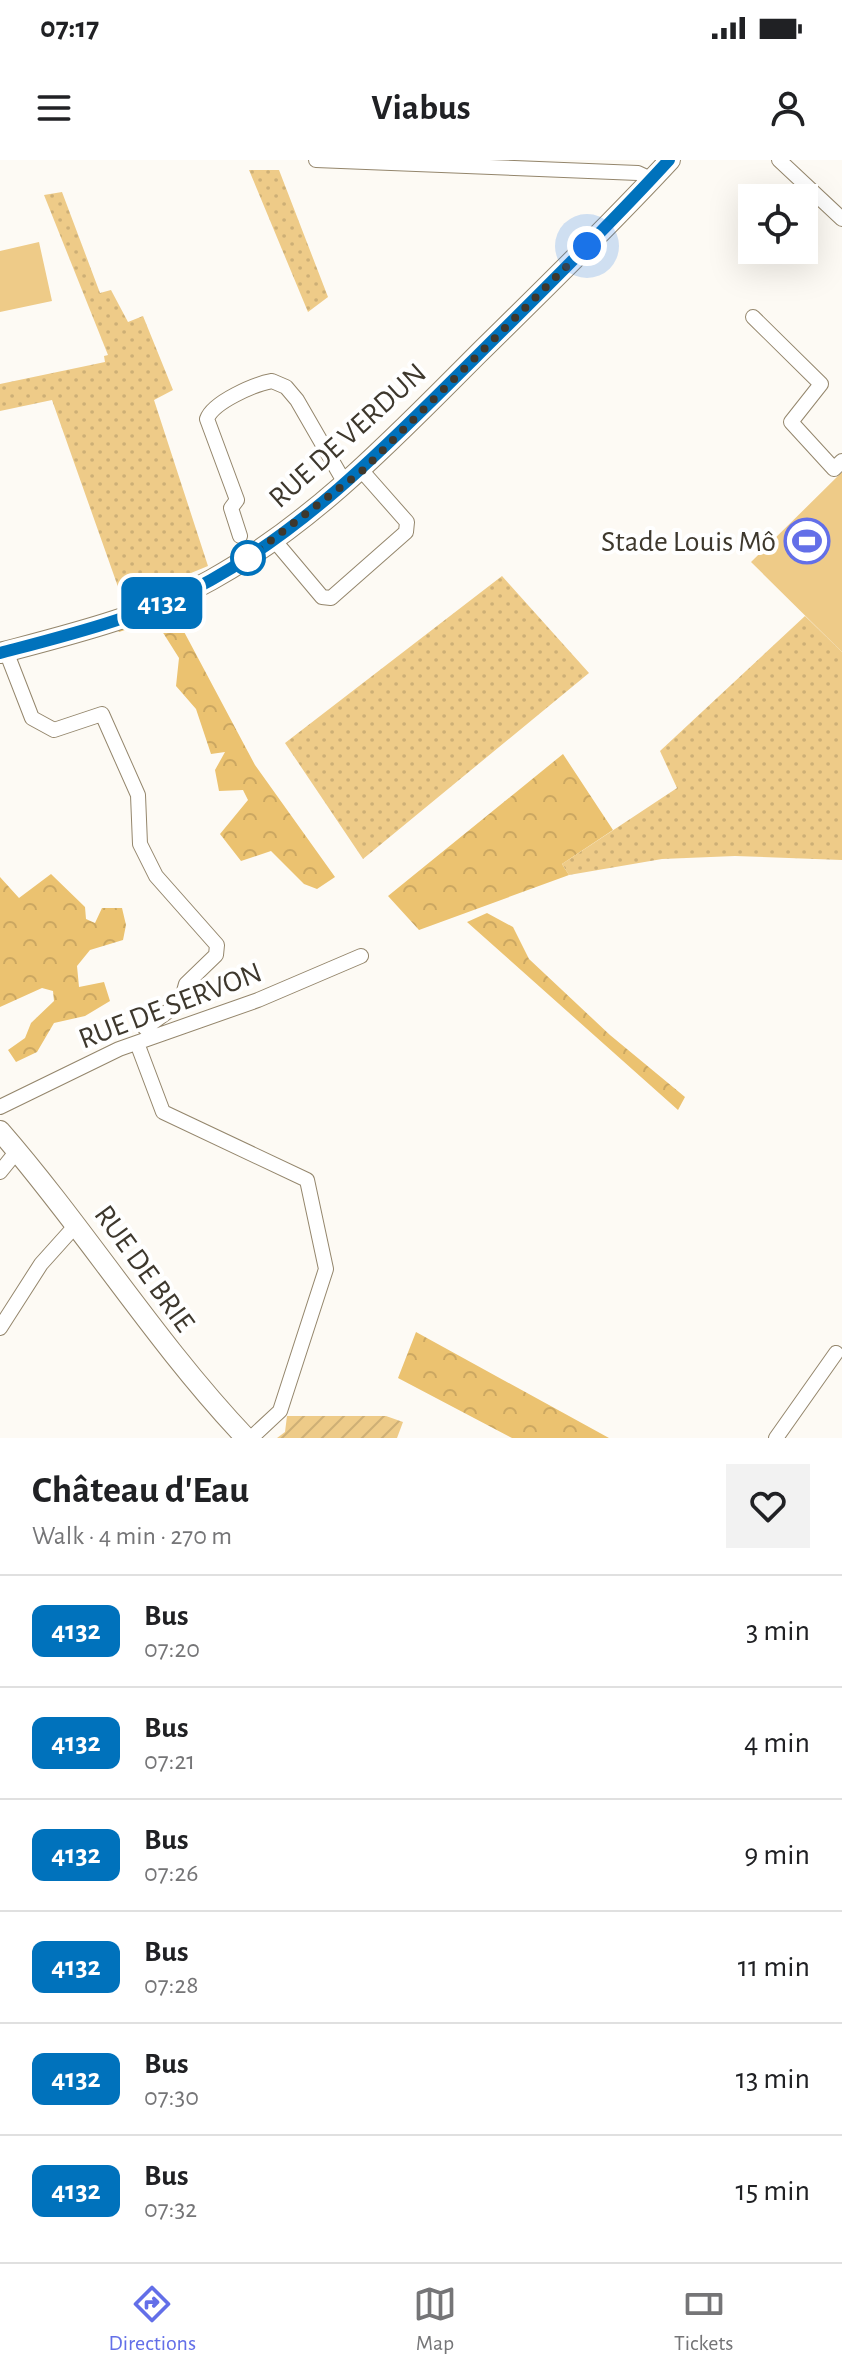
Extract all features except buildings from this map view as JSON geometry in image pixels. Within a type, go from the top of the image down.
[{"type":"street","points":[[316,160],[638,173],[651,179]]},
{"type":"street","name":"RUE DE VERDUN","points":[[3,652],[71,635],[162,603],[211,580],[274,540],[362,471],[670,160]]},
{"type":"street","points":[[779,160],[842,219]]},
{"type":"street","points":[[753,317],[821,384],[791,422],[834,469],[842,461]]},
{"type":"street","points":[[240,536],[231,508],[237,500],[207,419],[211,411],[221,404],[267,382],[279,383],[297,400],[346,485]]},
{"type":"street","points":[[274,540],[322,597],[331,598],[406,532],[407,522],[362,471]]},
{"type":"street","points":[[3,652],[32,718],[54,730],[102,714],[138,795],[140,844],[156,876],[217,945],[216,955],[186,984],[181,1002],[145,1028]]},
{"type":"street","name":"RUE DE SERVON","points":[[0,1107],[137,1043],[258,1000],[361,956]]},
{"type":"street","points":[[137,1043],[163,1112],[307,1180],[326,1269],[280,1411],[248,1438]]},
{"type":"street","name":"RUE DE BRIE","points":[[0,1131],[76,1225],[154,1333],[248,1438]]},
{"type":"street","points":[[0,1172],[17,1151]]},
{"type":"street","points":[[0,1328],[41,1264],[76,1225]]},
{"type":"street","points":[[776,1438],[836,1353]]},
{"type":"shaded area","points":[[249,170],[279,170],[328,297],[308,312]]},
{"type":"shaded area","points":[[62,192],[100,293],[111,290],[128,322],[143,316],[173,390],[154,400],[208,566],[123,601],[52,400],[0,411],[0,384],[105,362],[104,356],[108,355],[44,195]]},
{"type":"shaded area","points":[[39,242],[52,301],[0,312],[0,251]]},
{"type":"shaded area","name":"Stade Louis Mô","points":[[842,472],[842,652],[751,562]]},
{"type":"shaded area","points":[[502,576],[589,673],[363,859],[285,743]]},
{"type":"shaded area","points":[[805,616],[842,652],[842,860],[735,856],[662,859],[569,875],[562,864],[677,788],[660,751]]},
{"type":"shaded area","points":[[287,1416],[386,1416],[403,1422],[397,1438],[277,1438],[285,1432]]},
{"type":"green space","points":[[173,611],[255,765],[335,877],[317,889],[304,884],[271,851],[241,861],[220,834],[248,800],[243,790],[219,791],[215,770],[225,752],[211,754],[196,709],[176,686],[179,658],[155,620],[119,632],[115,626]]},
{"type":"green space","points":[[563,754],[613,830],[562,864],[569,875],[419,930],[388,896]]},
{"type":"green space","points":[[51,874],[85,907],[86,919],[95,923],[102,908],[122,908],[126,925],[123,940],[90,950],[77,966],[79,987],[104,982],[110,1001],[85,1016],[54,1023],[37,1052],[16,1062],[8,1050],[25,1038],[31,1023],[54,1001],[53,991],[42,988],[0,1007],[0,877],[19,898]]},
{"type":"green space","points":[[487,913],[513,927],[529,959],[610,1035],[685,1097],[678,1110],[467,922]]},
{"type":"green space","points":[[416,1332],[609,1438],[512,1438],[398,1378]]},
{"type":"bus line","name":"4132","points":[[0,653],[71,635],[162,603],[211,580],[283,534],[362,471],[669,160]]},
{"type":"place","name":"Stade Louis Mô","points":[[807,541]]},
{"type":"route","points":[[248,558],[362,471],[587,246]]}]
